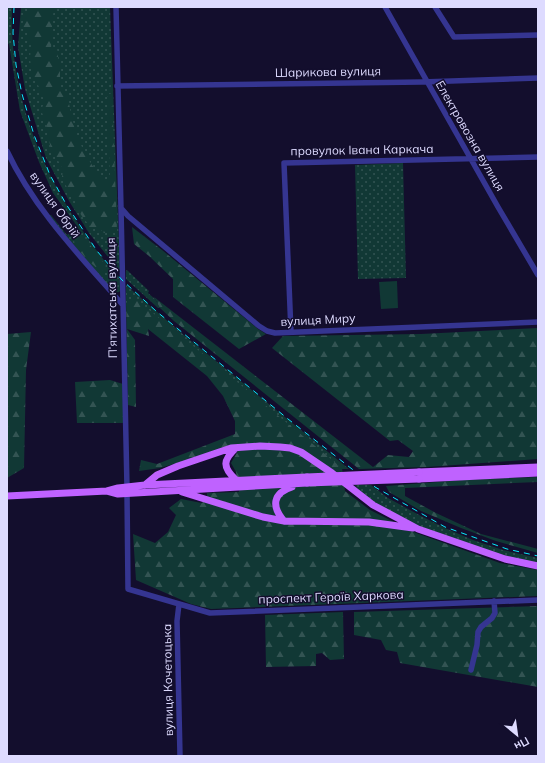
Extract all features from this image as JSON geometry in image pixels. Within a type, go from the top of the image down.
[{"type":"main road","points":[[145,485],[157,475],[178,466],[231,448],[280,446],[301,452],[332,473],[373,505],[418,529],[505,559],[538,566]]},
{"type":"main road","points":[[236,480],[227,469],[226,463],[228,456],[237,447]]},
{"type":"main road","points":[[419,476],[538,466]]},
{"type":"main road","points":[[127,490],[178,491],[305,481],[538,473]]},
{"type":"main road","points":[[7,496],[107,491],[118,494],[145,485],[236,480],[305,481]]},
{"type":"main road","points":[[284,521],[276,510],[275,502],[280,492],[305,481]]},
{"type":"main road","points":[[178,491],[263,517],[284,521],[369,522],[418,529]]},
{"type":"street","name":"П’ятихатська вулиця","points":[[116,7],[128,589]]},
{"type":"street","name":"Електровозна вулиця","points":[[385,7],[426,82],[538,275]]},
{"type":"street","points":[[435,7],[454,37],[538,35]]},
{"type":"street","name":"Шарикова вулиця","points":[[117,86],[426,82],[538,78]]},
{"type":"street","name":"вулиця Обрій","points":[[7,151],[36,201],[58,232],[122,304]]},
{"type":"street","name":"провулок Івана Каркача","points":[[291,332],[284,163],[538,156]]},
{"type":"street","name":"вулиця Миру","points":[[121,208],[128,216],[259,326],[276,334],[291,332],[538,322]]},
{"type":"street","name":"проспект Героїв Харкова","points":[[128,589],[210,613],[538,600]]},
{"type":"street","points":[[471,670],[478,645],[478,632],[495,613],[494,601]]},
{"type":"street","name":"вулиця Кочетоцька","points":[[179,604],[177,621],[180,756]]},
{"type":"green space","points":[[7,7],[12,7],[12,36],[15,65],[28,121],[38,148],[50,174],[79,225],[103,259],[118,276],[121,290],[119,292],[111,290],[49,215],[51,215],[67,235],[77,226],[53,193],[39,162],[20,111],[9,44],[7,43]]},
{"type":"green space","points":[[21,7],[110,7],[120,272],[89,233],[69,201],[46,158],[25,89],[18,47]]},
{"type":"green space","points":[[30,7],[53,7],[51,48],[57,49],[60,71],[60,90],[67,92],[75,129],[83,150],[104,181],[110,177],[107,95],[112,93],[117,231],[115,233],[104,233],[99,228],[92,229],[78,210],[74,197],[71,196],[62,177],[63,170],[50,145],[47,126],[41,110],[44,103],[42,93],[32,73],[30,59],[31,44],[26,40],[28,32],[22,28],[24,15]]},
{"type":"green space","points":[[403,163],[406,278],[358,279],[355,165]]},
{"type":"green space","points":[[132,227],[266,334],[239,349],[173,297],[173,279],[134,244]]},
{"type":"green space","points":[[74,237],[84,237],[106,266],[102,272],[80,251],[75,243]]},
{"type":"green space","points":[[127,270],[149,291],[148,293],[155,299],[160,308],[158,308],[126,279]]},
{"type":"green space","points":[[397,281],[398,308],[381,309],[379,282]]},
{"type":"green space","points":[[126,285],[185,336],[349,469],[342,469],[299,439],[126,303]]},
{"type":"green space","points":[[154,297],[373,467],[388,455],[409,457],[413,451],[398,440],[390,441],[272,348],[283,336],[421,334],[538,328],[538,459],[427,467],[359,469],[174,321],[160,308]]},
{"type":"green space","points":[[130,300],[137,300],[342,468],[345,491],[370,510],[416,533],[500,563],[538,570],[538,596],[211,609],[191,604],[136,580],[133,534],[155,543],[168,532],[176,515],[169,508],[181,499],[202,503],[207,497],[207,493],[239,492],[236,472],[231,463],[242,444],[160,468],[139,471],[141,460],[157,464],[235,434],[235,421],[223,396],[207,376],[148,329],[149,336],[127,329],[135,340],[136,407],[128,405],[126,303]]},
{"type":"green space","points":[[31,332],[26,370],[24,468],[7,478],[7,334]]},
{"type":"green space","points":[[110,380],[123,384],[125,423],[77,423],[75,382]]},
{"type":"green space","points":[[538,477],[538,482],[405,488],[405,496],[436,513],[481,534],[538,549],[538,553],[496,541],[421,511],[389,492],[386,486],[463,480]]},
{"type":"green space","points":[[355,485],[371,485],[388,498],[421,516],[473,540],[503,550],[538,558],[538,566],[515,560],[405,522],[362,494]]},
{"type":"green space","points":[[538,606],[538,687],[400,663],[397,652],[386,650],[381,640],[354,635],[354,612]]},
{"type":"green space","points":[[343,612],[344,659],[330,660],[322,653],[316,654],[316,666],[266,667],[265,615]]},
{"type":"railway","points":[[14,7],[13,33],[16,65],[22,94],[34,135],[50,175],[66,204],[97,251],[122,280],[156,311],[288,419],[375,487],[445,527],[507,549],[538,556]]}]
